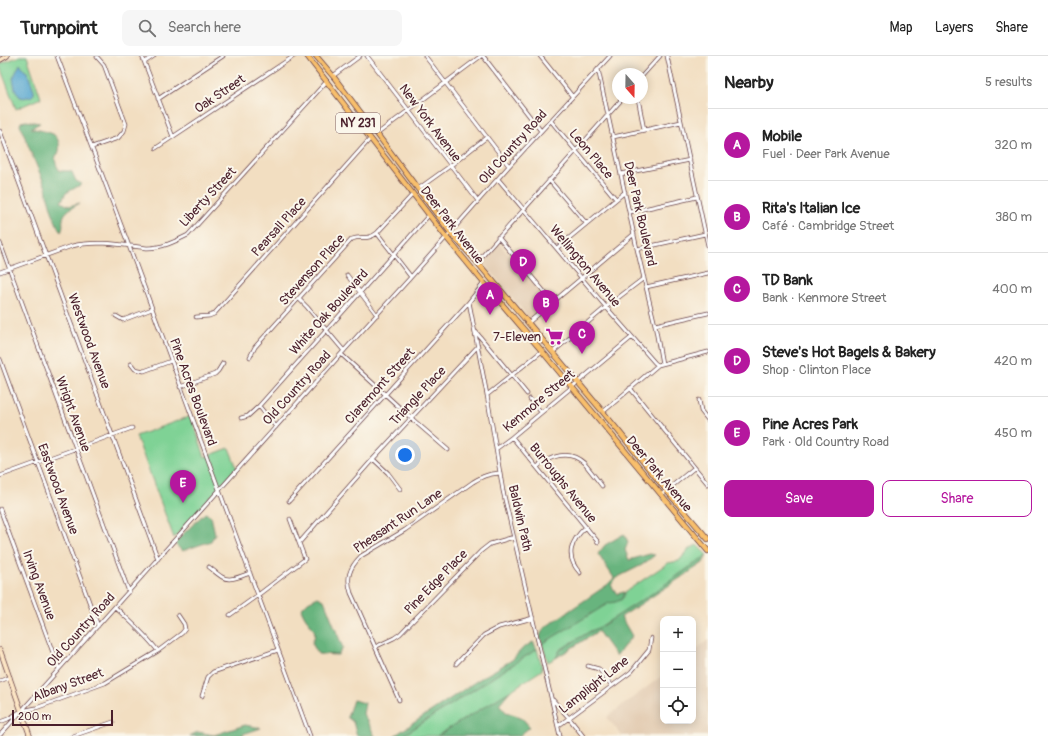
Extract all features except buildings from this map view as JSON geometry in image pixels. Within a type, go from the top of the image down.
[{"type":"main road","name":"Deer Park Avenue","points":[[307,56],[446,237],[708,551]]},
{"type":"main road","name":"Deer Park Avenue","points":[[316,56],[333,76],[450,232],[553,352],[708,539]]},
{"type":"street","points":[[0,60],[7,56]]},
{"type":"street","name":"Pine Acres Boulevard","points":[[57,56],[129,246],[310,736]]},
{"type":"street","points":[[142,56],[173,137]]},
{"type":"street","points":[[145,62],[154,56]]},
{"type":"street","points":[[158,99],[223,56]]},
{"type":"street","name":"Oak Street","points":[[156,148],[294,56]]},
{"type":"street","points":[[333,76],[360,56]]},
{"type":"street","name":"New York Avenue","points":[[367,56],[478,201]]},
{"type":"street","points":[[425,56],[509,166]]},
{"type":"street","points":[[377,134],[482,56],[541,131]]},
{"type":"street","points":[[541,56],[572,96]]},
{"type":"street","name":"Old Country Road","points":[[0,735],[509,166],[610,56]]},
{"type":"street","points":[[648,69],[660,56]]},
{"type":"street","points":[[667,56],[708,246]]},
{"type":"street","points":[[92,147],[118,138],[124,131],[126,124],[104,65],[97,57]]},
{"type":"street","name":"Deer Park Boulevard","points":[[598,69],[655,325],[662,364]]},
{"type":"street","name":"Liberty Street","points":[[0,272],[72,246],[91,242],[155,248],[188,235],[327,81]]},
{"type":"street","points":[[477,262],[617,104]]},
{"type":"street","points":[[639,104],[644,130]]},
{"type":"street","name":"Leon Place","points":[[551,121],[616,199]]},
{"type":"street","points":[[613,136],[681,122]]},
{"type":"street","name":"Westwood Avenue","points":[[0,131],[158,558]]},
{"type":"street","points":[[418,189],[487,137]]},
{"type":"street","name":"Pearsall Place","points":[[196,317],[214,314],[370,139]]},
{"type":"street","points":[[621,174],[690,160]]},
{"type":"street","name":"Wellington Avenue","points":[[498,179],[606,307],[658,365]]},
{"type":"street","points":[[550,180],[586,223]]},
{"type":"street","points":[[557,248],[625,192]]},
{"type":"street","points":[[411,277],[376,233],[413,194]]},
{"type":"street","points":[[630,212],[697,197]]},
{"type":"street","name":"White Oak Boulevard","points":[[242,418],[248,416],[259,406],[429,215]]},
{"type":"street","name":"Stevenson Place","points":[[250,356],[255,348],[352,239],[358,237],[372,237],[376,233]]},
{"type":"street","points":[[528,323],[634,234]]},
{"type":"street","points":[[637,249],[705,234]]},
{"type":"street","points":[[498,238],[552,302]]},
{"type":"street","name":"Wright Avenue","points":[[0,243],[129,592]]},
{"type":"street","points":[[646,287],[708,273]]},
{"type":"street","points":[[347,275],[377,315]]},
{"type":"street","points":[[553,352],[606,307],[644,278]]},
{"type":"street","name":"Claremont Street","points":[[289,501],[470,302],[484,283]]},
{"type":"street","points":[[299,299],[344,350]]},
{"type":"street","name":"Baldwin Path","points":[[470,302],[503,491],[560,736]]},
{"type":"street","points":[[116,316],[123,320],[152,309]]},
{"type":"street","points":[[655,325],[708,313]]},
{"type":"street","points":[[475,331],[527,394]]},
{"type":"street","name":"Kenmore Street","points":[[496,449],[632,336]]},
{"type":"street","name":"Triangle Place","points":[[299,544],[373,459],[478,346]]},
{"type":"street","points":[[487,395],[542,351]]},
{"type":"street","points":[[603,412],[658,365],[708,352]]},
{"type":"street","points":[[341,354],[448,450]]},
{"type":"street","name":"Eastwood Avenue","points":[[0,359],[98,626]]},
{"type":"street","points":[[131,364],[135,369],[144,371],[171,361]]},
{"type":"street","points":[[180,386],[215,374],[224,363]]},
{"type":"street","points":[[630,388],[708,484]]},
{"type":"street","points":[[530,399],[541,412]]},
{"type":"street","points":[[699,400],[701,411],[708,420]]},
{"type":"street","points":[[259,406],[276,427]]},
{"type":"street","points":[[0,476],[132,428]]},
{"type":"street","name":"Burroughs Avenue","points":[[512,437],[598,542]]},
{"type":"street","points":[[537,467],[555,456],[570,456],[582,462],[602,486]]},
{"type":"street","points":[[373,459],[388,473],[400,488]]},
{"type":"street","points":[[662,495],[694,468]]},
{"type":"street","name":"Pheasant Run Lane","points":[[399,700],[348,585],[348,578],[355,562],[361,556],[405,530],[482,477],[489,474],[500,473]]},
{"type":"street","name":"Irving Avenue","points":[[0,509],[59,669]]},
{"type":"street","points":[[230,615],[305,559],[290,519]]},
{"type":"street","points":[[580,573],[574,567],[571,553],[572,546],[576,538],[586,527]]},
{"type":"street","name":"Pine Edge Place","points":[[375,647],[400,634],[481,550],[490,544],[514,537]]},
{"type":"street","points":[[209,567],[227,579],[232,579],[250,573]]},
{"type":"street","points":[[115,607],[142,631],[158,651]]},
{"type":"street","name":"Albany Street","points":[[0,722],[21,711],[36,708],[105,684],[158,651],[182,633],[185,629],[184,624],[178,615]]},
{"type":"street","points":[[456,664],[484,635],[500,627],[533,618]]},
{"type":"street","name":"Lamplight Lane","points":[[558,726],[631,672],[649,650],[651,638]]},
{"type":"street","points":[[0,650],[30,736]]},
{"type":"street","points":[[202,696],[208,677],[213,672],[278,650]]},
{"type":"street","points":[[588,666],[599,669],[612,686]]},
{"type":"street","points":[[0,681],[10,677]]},
{"type":"street","points":[[551,698],[583,736]]},
{"type":"street","points":[[73,736],[113,722]]},
{"type":"shaded area","points":[[498,242],[549,302],[529,318],[481,260]]},
{"type":"shaded area","points":[[708,640],[708,736],[622,736],[607,717],[660,677],[660,724],[696,724],[696,650]]},
{"type":"green space","points":[[20,56],[27,56],[41,98],[16,109],[0,64]]},
{"type":"green space","points":[[26,121],[40,123],[31,128],[48,132],[55,136],[58,140],[59,146],[58,154],[55,158],[58,168],[60,171],[72,172],[76,181],[82,184],[66,193],[61,202],[69,206],[80,203],[65,214],[61,232],[56,223],[45,185],[20,125],[21,122]]},
{"type":"green space","points":[[191,416],[205,457],[229,448],[237,468],[174,538],[136,436]]},
{"type":"green space","points":[[205,513],[211,516],[215,534],[211,541],[182,551],[175,544],[179,538]]},
{"type":"green space","points":[[624,534],[628,542],[625,550],[629,560],[650,554],[655,555],[642,565],[616,578],[611,585],[617,594],[624,592],[622,599],[609,603],[542,644],[540,636],[544,628],[607,585],[614,578],[598,554],[605,545]]},
{"type":"green space","points":[[697,545],[707,555],[653,593],[600,627],[560,650],[556,658],[548,662],[542,644],[609,602],[622,599],[625,592],[668,563],[679,561],[689,549]]},
{"type":"green space","points":[[707,555],[703,563],[621,617],[632,636],[616,656],[598,631],[556,658],[560,650],[600,627],[653,593]]},
{"type":"green space","points":[[318,597],[324,600],[343,648],[338,655],[318,654],[312,643],[314,632],[301,609],[308,602]]},
{"type":"green space","points":[[533,642],[537,649],[402,736],[394,736],[478,680],[512,660],[523,648]]},
{"type":"green space","points":[[537,649],[542,670],[510,691],[437,736],[402,736]]},
{"type":"green space","points":[[510,691],[499,704],[506,712],[521,717],[530,727],[519,736],[437,736]]},
{"type":"green space","points":[[353,700],[365,703],[363,714],[375,736],[357,736],[353,722],[347,717]]},
{"type":"green space","points":[[245,725],[261,728],[243,734],[243,736],[189,736],[198,732],[214,735]]},
{"type":"water","points":[[20,64],[27,72],[34,90],[34,94],[29,97],[22,98],[15,89],[13,78]]},
{"type":"place","name":"Steve's Hot Bagels & Bakery","points":[[523,282]]},
{"type":"place","name":"Mobile","points":[[490,315]]},
{"type":"place","name":"Rita's Italian Ice","points":[[546,323]]},
{"type":"place","name":"7-Eleven","points":[[554,337]]},
{"type":"place","name":"TD Bank","points":[[582,354]]},
{"type":"place","name":"Pine Acres Park","points":[[183,503]]}]
